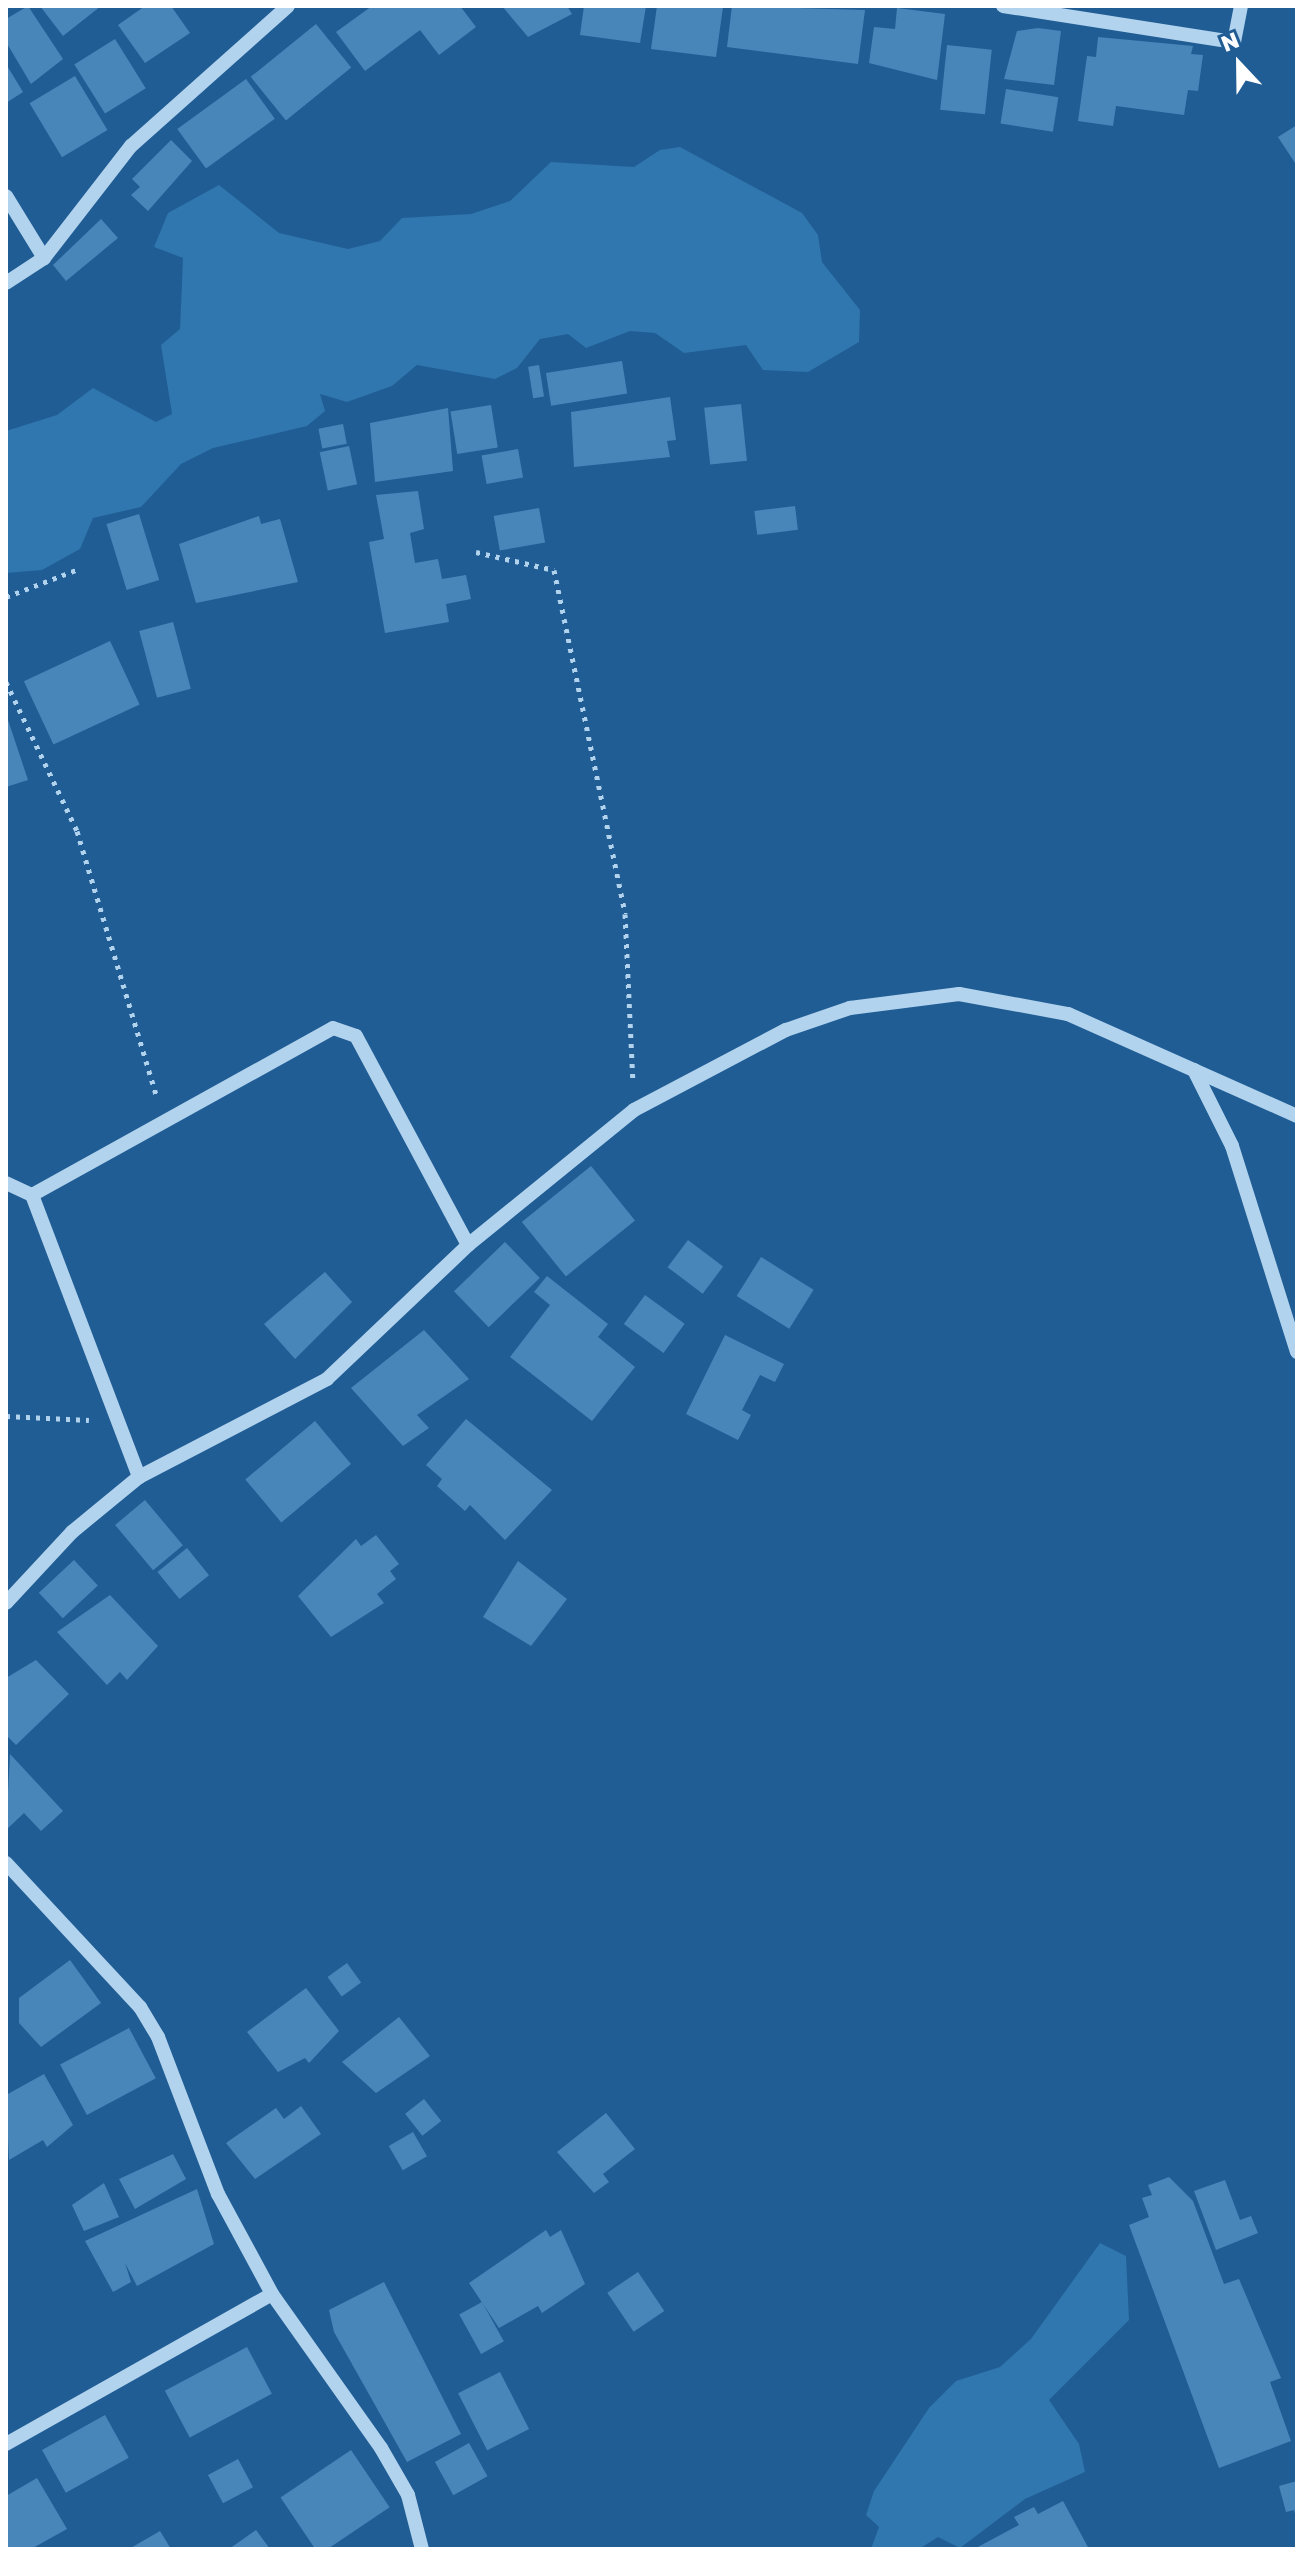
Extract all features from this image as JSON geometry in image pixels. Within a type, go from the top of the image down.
[{"type":"street","points":[[6,283],[44,258],[131,146],[288,6]]},
{"type":"street","points":[[1003,6],[1037,8],[1234,42],[1241,6]]},
{"type":"street","points":[[6,196],[44,258]]},
{"type":"street","points":[[6,1603],[72,1532],[139,1477],[327,1379],[468,1245],[634,1110],[786,1030],[907,997],[959,994],[1068,1014],[1297,1116]]},
{"type":"street","points":[[32,1195],[333,1028],[356,1036],[468,1245]]},
{"type":"street","points":[[1194,1070],[1232,1146],[1297,1352]]},
{"type":"street","points":[[6,1183],[32,1195],[139,1477]]},
{"type":"street","points":[[6,1863],[140,2007],[218,2194],[272,2294],[381,2448],[408,2495],[422,2549]]},
{"type":"street","points":[[6,2444],[272,2294]]},
{"type":"path","points":[[476,552],[554,570],[625,914],[634,1110]]},
{"type":"path","points":[[6,597],[76,570]]},
{"type":"path","points":[[6,682],[77,831],[165,1121]]},
{"type":"path","points":[[6,1416],[119,1424]]},
{"type":"shaded area","points":[[680,147],[802,213],[818,235],[822,262],[860,310],[859,342],[808,372],[763,370],[746,345],[684,353],[655,333],[630,331],[586,348],[568,334],[540,339],[517,368],[495,379],[417,365],[392,386],[347,402],[320,394],[325,411],[307,426],[213,448],[181,464],[141,507],[93,518],[80,549],[42,570],[6,573],[6,431],[57,415],[93,388],[156,422],[172,414],[161,345],[180,329],[183,258],[154,247],[168,213],[219,185],[279,233],[348,249],[380,241],[402,218],[471,214],[510,201],[551,162],[634,167],[660,150]]},
{"type":"shaded area","points":[[1100,2243],[1126,2256],[1129,2320],[1049,2400],[1079,2444],[1085,2472],[1025,2499],[960,2548],[938,2537],[919,2549],[871,2549],[879,2527],[866,2515],[874,2491],[929,2408],[956,2381],[1000,2367],[1031,2339]]},
{"type":"building","points":[[28,6],[63,59],[31,84],[6,42],[6,19]]},
{"type":"building","points":[[40,6],[101,6],[63,36]]},
{"type":"building","points":[[145,6],[171,6],[190,33],[145,63],[118,25]]},
{"type":"building","points":[[372,6],[460,6],[476,27],[439,55],[420,30],[365,71],[336,32]]},
{"type":"building","points":[[502,6],[567,6],[572,14],[528,37]]},
{"type":"building","points":[[584,6],[646,6],[640,43],[580,35]]},
{"type":"building","points":[[657,6],[723,7],[716,57],[651,49]]},
{"type":"building","points":[[732,6],[865,10],[858,64],[727,47]]},
{"type":"building","points":[[897,8],[945,14],[937,80],[869,63],[874,27],[895,29]]},
{"type":"building","points":[[316,24],[351,68],[286,120],[251,77]]},
{"type":"building","points":[[1038,28],[1061,31],[1054,85],[1004,79],[1017,31]]},
{"type":"building","points":[[1098,37],[1193,46],[1191,54],[1203,55],[1198,91],[1188,90],[1184,115],[1116,106],[1113,126],[1078,121],[1087,56],[1096,57]]},
{"type":"building","points":[[115,39],[146,88],[105,114],[74,64]]},
{"type":"building","points":[[947,45],[992,50],[985,114],[940,110]]},
{"type":"building","points":[[6,64],[23,92],[6,103]]},
{"type":"building","points":[[75,76],[107,130],[62,157],[30,103]]},
{"type":"building","points":[[246,79],[275,119],[206,169],[177,129]]},
{"type":"building","points":[[1006,89],[1058,97],[1053,132],[1001,124]]},
{"type":"building","points":[[1297,125],[1297,166],[1278,137]]},
{"type":"building","points":[[171,140],[192,161],[148,211],[131,195],[140,187],[132,179]]},
{"type":"building","points":[[101,219],[118,238],[66,281],[53,265]]},
{"type":"building","points":[[622,361],[627,394],[551,406],[546,373]]},
{"type":"building","points":[[539,365],[544,397],[533,398],[528,367]]},
{"type":"building","points":[[670,397],[676,440],[667,441],[670,457],[574,467],[571,412]]},
{"type":"building","points":[[741,404],[747,461],[710,465],[704,408]]},
{"type":"building","points":[[491,405],[498,447],[457,454],[451,411]]},
{"type":"building","points":[[448,408],[453,471],[375,482],[370,423]]},
{"type":"building","points":[[343,424],[347,444],[322,448],[318,429]]},
{"type":"building","points":[[349,446],[357,484],[328,490],[320,452]]},
{"type":"building","points":[[518,449],[523,478],[487,484],[482,455]]},
{"type":"building","points":[[418,491],[424,529],[410,533],[415,563],[438,559],[442,579],[466,575],[471,599],[446,604],[449,622],[385,633],[369,542],[384,539],[376,495]]},
{"type":"building","points":[[795,506],[798,530],[757,535],[754,511]]},
{"type":"building","points":[[539,508],[545,542],[500,550],[494,516]]},
{"type":"building","points":[[139,514],[159,580],[127,590],[106,524]]},
{"type":"building","points":[[259,516],[261,524],[280,519],[298,582],[196,603],[179,544]]},
{"type":"building","points":[[173,622],[191,689],[157,698],[139,631]]},
{"type":"building","points":[[110,641],[140,704],[53,745],[24,681]]},
{"type":"building","points":[[6,714],[28,780],[6,787]]},
{"type":"building","points":[[591,1166],[635,1220],[566,1276],[522,1222]]},
{"type":"building","points":[[688,1240],[723,1266],[703,1294],[668,1267]]},
{"type":"building","points":[[505,1242],[540,1278],[489,1327],[454,1291]]},
{"type":"building","points":[[761,1257],[814,1290],[789,1329],[737,1296]]},
{"type":"building","points":[[325,1272],[352,1302],[295,1359],[264,1324]]},
{"type":"building","points":[[547,1276],[608,1324],[598,1337],[635,1367],[592,1421],[510,1357],[550,1305],[534,1292]]},
{"type":"building","points":[[645,1295],[685,1324],[663,1353],[624,1324]]},
{"type":"building","points":[[424,1330],[469,1379],[417,1415],[429,1428],[403,1446],[351,1388]]},
{"type":"building","points":[[725,1335],[784,1364],[775,1382],[760,1375],[742,1410],[751,1415],[738,1440],[686,1414]]},
{"type":"building","points":[[466,1419],[552,1490],[505,1540],[470,1505],[465,1511],[437,1486],[442,1479],[426,1465]]},
{"type":"building","points":[[315,1421],[351,1464],[281,1522],[245,1479]]},
{"type":"building","points":[[145,1500],[183,1545],[153,1570],[115,1525]]},
{"type":"building","points":[[376,1535],[399,1564],[390,1571],[396,1579],[377,1594],[384,1603],[331,1637],[298,1596],[356,1539],[361,1546]]},
{"type":"building","points":[[187,1548],[209,1575],[179,1599],[157,1572]]},
{"type":"building","points":[[74,1560],[98,1586],[63,1618],[39,1593]]},
{"type":"building","points":[[518,1561],[567,1599],[531,1646],[483,1617]]},
{"type":"building","points":[[110,1595],[158,1646],[127,1680],[120,1672],[107,1685],[57,1632]]},
{"type":"building","points":[[36,1660],[69,1694],[16,1745],[6,1735],[6,1678]]},
{"type":"building","points":[[10,1754],[63,1811],[41,1831],[24,1813],[6,1830]]},
{"type":"building","points":[[70,1960],[101,2003],[41,2047],[19,2023],[19,1998]]},
{"type":"building","points":[[347,1963],[361,1982],[342,1997],[328,1977]]},
{"type":"building","points":[[306,1988],[339,2031],[309,2063],[305,2058],[278,2072],[247,2032]]},
{"type":"building","points":[[399,2017],[430,2056],[376,2093],[342,2062]]},
{"type":"building","points":[[129,2028],[156,2078],[87,2115],[60,2065]]},
{"type":"building","points":[[44,2074],[73,2125],[47,2147],[43,2140],[9,2160],[6,2095]]},
{"type":"building","points":[[424,2099],[441,2121],[422,2136],[405,2114]]},
{"type":"building","points":[[301,2106],[321,2134],[255,2179],[226,2143],[276,2108],[284,2119]]},
{"type":"building","points":[[606,2113],[635,2149],[603,2174],[609,2182],[594,2193],[557,2152]]},
{"type":"building","points":[[413,2132],[427,2156],[403,2170],[389,2146]]},
{"type":"building","points":[[173,2154],[186,2179],[135,2209],[119,2179]]},
{"type":"building","points":[[1169,2177],[1193,2201],[1224,2284],[1239,2279],[1281,2378],[1270,2382],[1291,2441],[1219,2468],[1129,2225],[1149,2217],[1142,2198],[1152,2195],[1148,2185]]},
{"type":"building","points":[[1225,2180],[1240,2220],[1251,2216],[1258,2233],[1216,2250],[1194,2191]]},
{"type":"building","points":[[104,2183],[119,2217],[84,2231],[72,2205]]},
{"type":"building","points":[[197,2189],[214,2244],[137,2286],[125,2263],[131,2282],[113,2292],[85,2241]]},
{"type":"building","points":[[546,2230],[550,2237],[561,2230],[585,2284],[542,2313],[538,2306],[499,2328],[469,2283]]},
{"type":"building","points":[[638,2272],[664,2311],[634,2332],[607,2293]]},
{"type":"building","points":[[384,2282],[461,2434],[407,2462],[334,2332],[329,2310]]},
{"type":"building","points":[[482,2302],[504,2341],[481,2354],[459,2315]]},
{"type":"building","points":[[247,2347],[272,2394],[190,2437],[165,2391]]},
{"type":"building","points":[[500,2372],[529,2429],[487,2450],[458,2393]]},
{"type":"building","points":[[105,2415],[129,2458],[66,2493],[42,2450]]},
{"type":"building","points":[[469,2443],[487,2476],[453,2495],[435,2462]]},
{"type":"building","points":[[351,2450],[390,2507],[328,2549],[315,2549],[281,2498]]},
{"type":"building","points":[[238,2459],[253,2487],[223,2503],[208,2475]]},
{"type":"building","points":[[37,2478],[67,2529],[31,2549],[6,2549],[6,2496]]},
{"type":"building","points":[[1297,2481],[1296,2518],[1294,2510],[1286,2512],[1279,2486]]},
{"type":"building","points":[[1063,2501],[1089,2549],[974,2549],[1019,2525],[1014,2517],[1034,2507],[1038,2514]]},
{"type":"building","points":[[256,2530],[270,2549],[229,2549]]},
{"type":"building","points":[[160,2531],[171,2549],[129,2549]]}]
